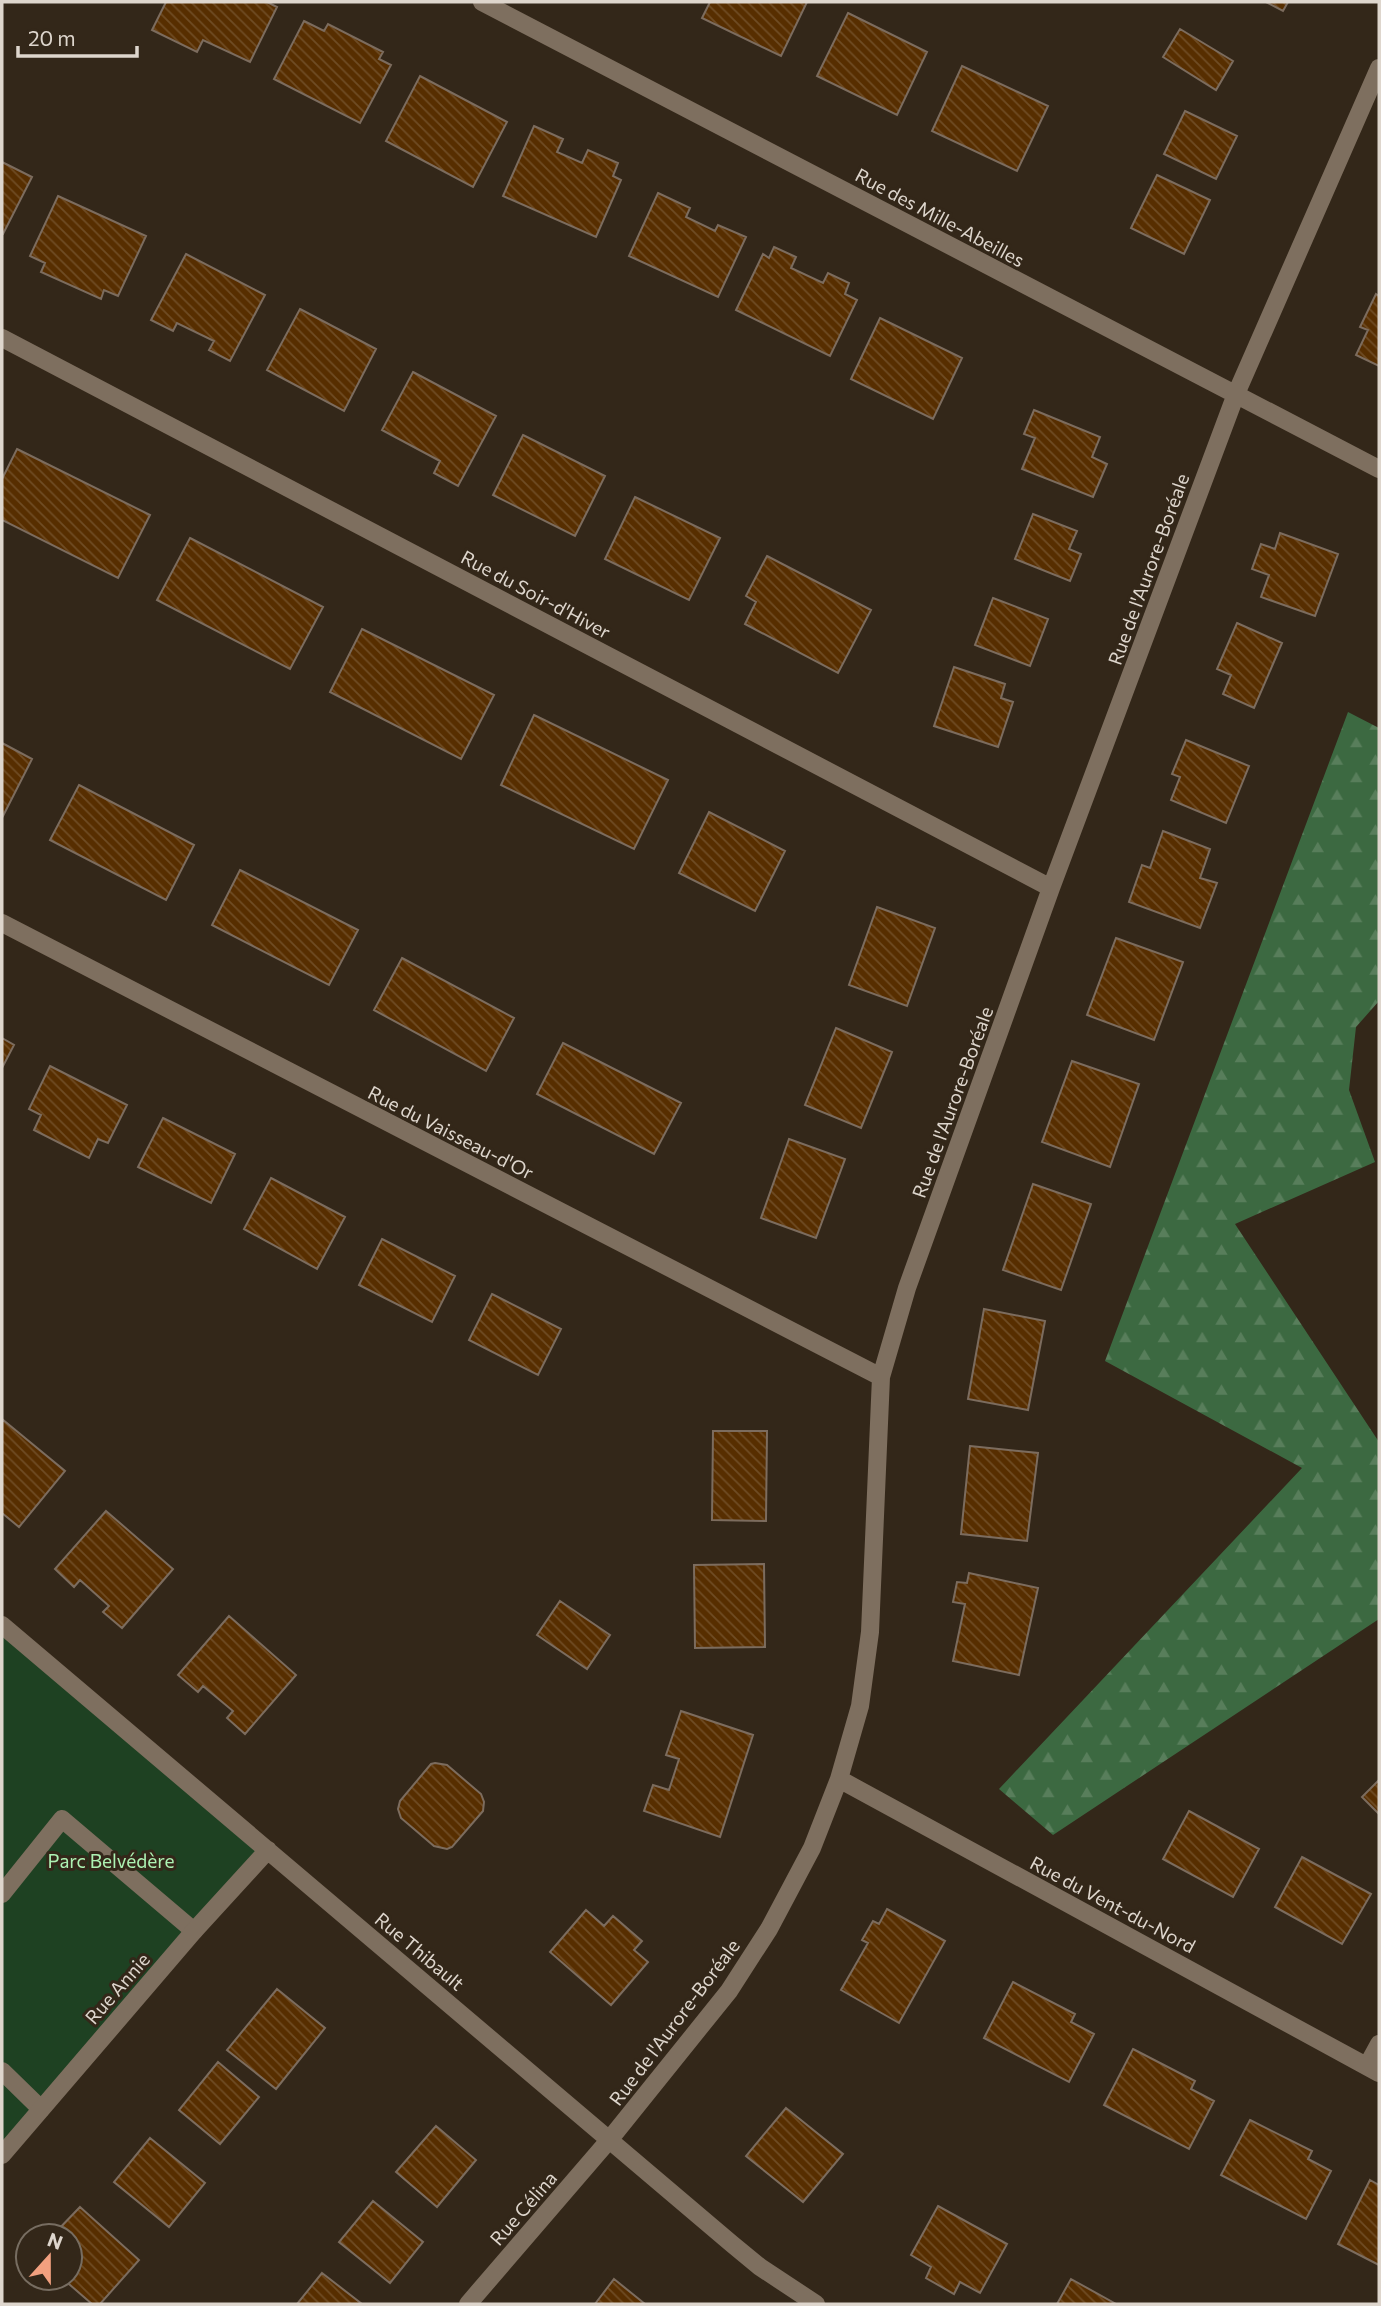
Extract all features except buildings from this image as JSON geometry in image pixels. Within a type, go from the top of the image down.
[{"type":"street","name":"Rue des Mille-Abeilles","points":[[482,2],[1379,469]]},
{"type":"street","name":"Rue de l'Aurore-Boréale","points":[[610,2139],[729,1991],[769,1929],[812,1848],[839,1779],[860,1706],[870,1632],[881,1377],[907,1288],[1051,888],[1236,394],[1379,68]]},
{"type":"street","name":"Rue du Soir-d'Hiver","points":[[2,338],[1051,888]]},
{"type":"street","name":"Rue du Vaisseau-d'Or","points":[[2,923],[881,1377]]},
{"type":"street","name":"Rue Thibault","points":[[2,1625],[760,2267],[816,2304]]},
{"type":"street","name":"Rue du Vent-du-Nord","points":[[839,1779],[1373,2069],[1379,2044]]},
{"type":"street","points":[[2,1894],[62,1819],[194,1931]]},
{"type":"street","name":"Rue Annie","points":[[2,2155],[194,1931],[268,1850]]},
{"type":"street","points":[[2,2071],[41,2109]]},
{"type":"street","name":"Rue Célina","points":[[468,2304],[610,2139]]},
{"type":"green space","points":[[1348,712],[1379,728],[1379,1001],[1356,1027],[1349,1090],[1375,1162],[1235,1224],[1379,1442],[1379,1619],[1053,1835],[999,1789],[1302,1468],[1105,1361]]},
{"type":"green space","name":"Parc Belvédère","points":[[2,1625],[268,1850],[2,2155]]}]
